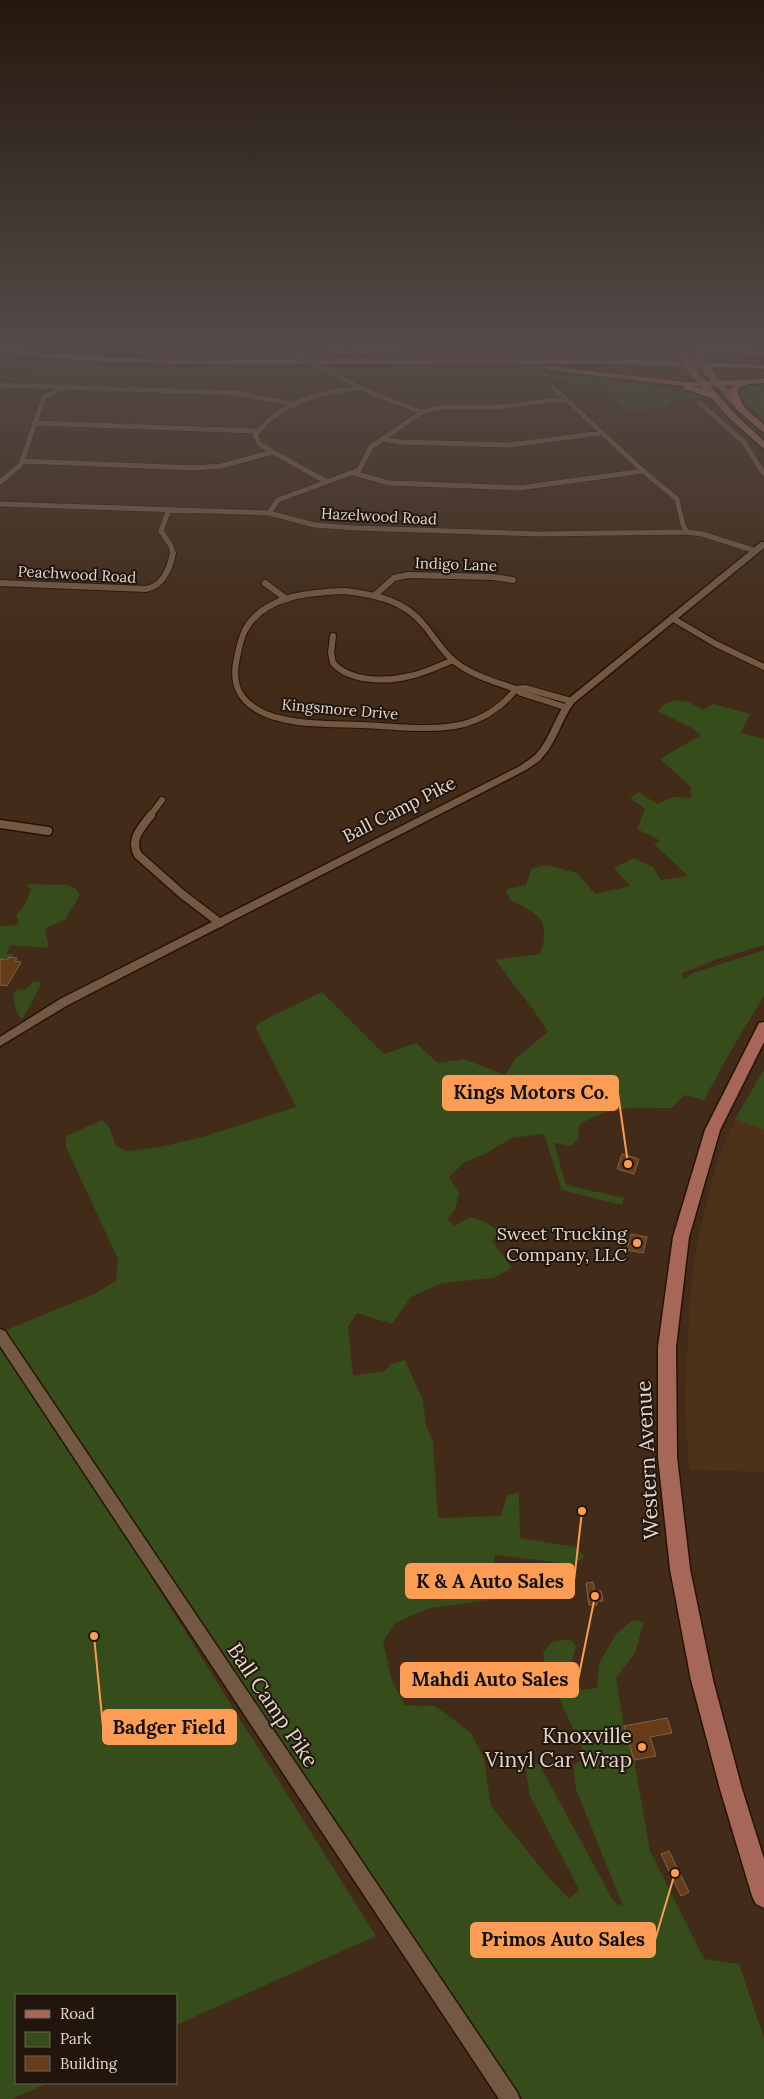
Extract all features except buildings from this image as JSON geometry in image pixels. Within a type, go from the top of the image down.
[{"type":"main road","name":"Western Avenue","points":[[764,1027],[733,1080],[720,1110],[706,1145],[688,1203],[668,1323],[665,1388],[670,1496],[677,1556],[695,1655],[733,1803],[764,1896]]},
{"type":"street","points":[[0,482],[22,461],[27,444]]},
{"type":"street","points":[[260,444],[327,482]]},
{"type":"street","points":[[269,513],[278,500],[360,470],[375,444]]},
{"type":"street","points":[[472,444],[518,444]]},
{"type":"street","points":[[613,444],[677,499],[683,525],[688,532]]},
{"type":"street","points":[[745,444],[764,474]]},
{"type":"street","points":[[22,461],[193,468],[220,466],[273,452]]},
{"type":"street","points":[[353,473],[389,483],[520,488],[643,471]]},
{"type":"street","name":"Hazelwood Road","points":[[0,504],[269,513],[314,525],[355,528],[541,534],[688,532],[760,547]]},
{"type":"street","name":"Peachwood Road","points":[[0,583],[132,589],[152,588],[162,581],[172,558],[171,545],[161,531],[169,509]]},
{"type":"street","name":"Ball Camp Pike","points":[[0,1042],[64,1002],[523,768],[539,756],[568,704],[760,547]]},
{"type":"street","name":"Indigo Lane","points":[[375,595],[394,578],[408,575],[493,577],[513,580]]},
{"type":"street","points":[[265,583],[285,598]]},
{"type":"street","name":"Kingsmore Drive","points":[[516,689],[500,706],[487,716],[452,726],[423,728],[284,719],[260,711],[241,696],[234,682],[245,629],[261,611],[285,598],[334,591],[375,595],[406,608],[453,660],[468,670],[516,689],[521,693],[568,704]]},
{"type":"street","points":[[672,618],[722,647],[764,667]]},
{"type":"street","points":[[333,636],[331,650],[333,662],[343,672],[368,678],[402,678],[453,660]]},
{"type":"street","points":[[162,800],[135,837],[134,848],[138,855],[182,894],[220,923]]},
{"type":"street","points":[[0,824],[48,831]]},
{"type":"street","name":"Ball Camp Pike","points":[[0,1335],[510,2099]]},
{"type":"shaded area","points":[[735,1119],[764,1130],[764,1472],[689,1470],[685,1399],[690,1295],[697,1242],[717,1161]]},
{"type":"green space","points":[[675,700],[689,702],[703,710],[713,704],[750,714],[741,733],[764,739],[764,945],[715,960],[681,974],[684,979],[693,973],[764,950],[764,996],[704,1100],[684,1095],[672,1108],[635,1108],[602,1113],[579,1125],[578,1139],[572,1146],[554,1143],[566,1185],[624,1198],[622,1205],[562,1190],[544,1134],[511,1138],[487,1153],[465,1162],[449,1177],[459,1193],[455,1209],[448,1219],[454,1226],[470,1217],[484,1221],[501,1233],[492,1241],[512,1268],[493,1278],[442,1283],[411,1297],[392,1324],[357,1313],[348,1327],[353,1376],[385,1371],[391,1364],[405,1360],[423,1400],[426,1425],[433,1442],[438,1518],[501,1516],[507,1496],[519,1492],[520,1538],[576,1547],[585,1557],[572,1564],[494,1555],[497,1599],[430,1608],[395,1623],[383,1642],[392,1681],[405,1705],[435,1706],[470,1732],[484,1759],[491,1806],[549,1878],[569,1899],[579,1889],[530,1796],[525,1766],[539,1764],[614,1902],[623,1906],[576,1789],[573,1765],[587,1758],[547,1673],[543,1653],[552,1642],[570,1639],[576,1646],[570,1669],[581,1690],[597,1688],[599,1664],[616,1634],[633,1620],[644,1622],[635,1653],[616,1678],[624,1726],[634,1760],[650,1851],[704,1959],[739,1964],[764,2038],[764,2099],[523,2099],[4,1331],[96,1293],[116,1281],[118,1259],[66,1147],[66,1136],[102,1120],[109,1127],[116,1146],[127,1151],[160,1147],[202,1137],[296,1107],[255,1026],[268,1018],[322,992],[384,1054],[416,1043],[438,1063],[464,1059],[505,1075],[516,1058],[548,1032],[496,960],[540,954],[543,942],[543,925],[540,919],[528,909],[510,900],[506,889],[526,885],[532,868],[547,865],[577,873],[595,894],[630,886],[614,868],[634,858],[653,867],[661,880],[688,876],[654,844],[661,841],[637,829],[645,809],[630,798],[639,792],[657,804],[674,797],[691,798],[691,787],[660,759],[701,735],[690,727],[658,711],[665,704]]},
{"type":"green space","points":[[26,884],[68,885],[75,888],[80,895],[65,920],[45,928],[49,948],[11,945],[6,954],[14,954],[12,958],[0,961],[0,926],[18,925],[19,921],[16,916],[25,904],[31,890]]},
{"type":"green space","points":[[33,981],[42,983],[23,1018],[20,1018],[16,1011],[13,995],[17,989],[24,990]]},
{"type":"green space","points":[[764,1069],[764,1130],[735,1119]]},
{"type":"green space","points":[[0,1336],[376,1936],[178,2024],[178,1994],[15,1994],[15,2084],[46,2084],[12,2099],[0,2099]]},
{"type":"place","name":"Kings Motors Co.","points":[[628,1164]]},
{"type":"place","name":"Sweet Trucking Company, LLC","points":[[637,1243]]},
{"type":"place","name":"K & A Auto Sales","points":[[582,1511]]},
{"type":"place","name":"Mahdi Auto Sales","points":[[595,1596]]},
{"type":"place","name":"Badger Field","points":[[94,1636]]},
{"type":"place","name":"Knoxville Vinyl Car Wrap","points":[[642,1747]]},
{"type":"place","name":"Primos Auto Sales","points":[[675,1873]]}]
